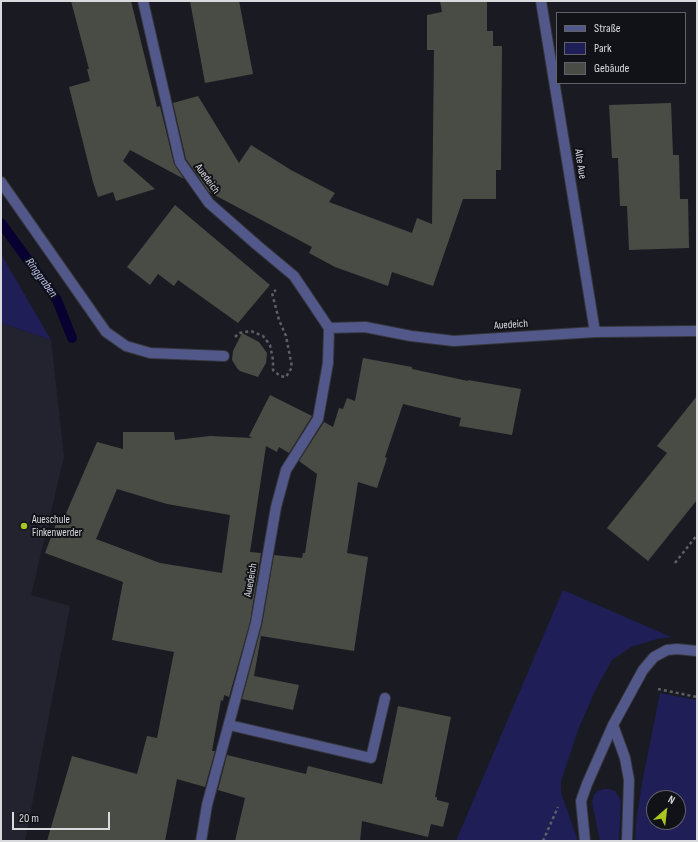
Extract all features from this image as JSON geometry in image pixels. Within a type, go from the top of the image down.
[{"type":"street","name":"Auedeich","points":[[143,1],[180,162],[209,203],[294,276],[329,328],[328,363],[318,419],[286,470],[276,507],[256,623],[207,805],[200,841]]},
{"type":"street","name":"Alte Aue","points":[[541,1],[595,332]]},
{"type":"street","points":[[1,182],[106,332],[126,346],[150,353],[224,356]]},
{"type":"street","name":"Auedeich","points":[[329,328],[365,327],[411,336],[454,341],[595,332],[697,331]]},
{"type":"street","points":[[585,841],[581,801],[613,725],[643,670],[654,657],[667,650],[677,649],[697,651]]},
{"type":"street","points":[[229,725],[371,758],[385,698]]},
{"type":"street","points":[[613,725],[625,758],[629,780],[627,841]]},
{"type":"path","points":[[224,356],[229,342],[239,333],[251,331],[263,336],[270,345],[273,360],[272,370],[280,376],[286,377],[292,367],[286,336],[279,320],[272,293]]},
{"type":"path","points":[[675,563],[697,535]]},
{"type":"path","points":[[662,690],[697,697]]},
{"type":"shaded area","name":"Aueschule Finkenwerder","points":[[1,323],[51,340],[64,457],[31,595],[70,606],[25,841],[1,841]]},
{"type":"green space","points":[[1,254],[51,340],[1,323]]},
{"type":"green space","points":[[563,590],[671,637],[657,639],[631,647],[612,660],[595,691],[578,730],[561,781],[561,793],[577,841],[456,841]]},
{"type":"green space","points":[[660,693],[697,700],[697,841],[635,841],[636,822]]},
{"type":"green space","points":[[604,789],[615,791],[621,800],[619,841],[600,841],[592,802],[597,791]]},
{"type":"building","points":[[71,1],[131,1],[157,107],[160,106],[174,164],[184,179],[130,150],[123,161],[155,189],[116,201],[113,192],[98,197],[69,87],[90,81],[87,69],[89,69]]},
{"type":"building","points":[[190,1],[239,1],[253,74],[205,83]]},
{"type":"building","points":[[440,1],[487,1],[487,31],[493,31],[493,46],[502,46],[501,170],[496,170],[496,199],[463,199],[433,286],[392,272],[388,286],[335,267],[309,253],[312,247],[209,192],[186,159],[173,103],[198,96],[239,163],[251,145],[291,170],[335,193],[329,202],[412,233],[417,218],[432,224],[434,50],[427,50],[427,15],[442,12]]},
{"type":"building","points":[[671,103],[673,155],[679,155],[680,199],[688,199],[689,248],[629,250],[627,206],[620,206],[618,158],[612,158],[609,105]]},
{"type":"building","points":[[175,205],[270,285],[238,323],[178,280],[174,286],[158,274],[150,285],[127,267]]},
{"type":"building","points":[[242,333],[259,342],[267,353],[266,363],[258,377],[240,371],[232,360],[233,351]]},
{"type":"building","points":[[363,358],[412,367],[412,369],[468,381],[521,389],[512,435],[459,426],[461,418],[403,404],[385,457],[387,458],[377,488],[358,482],[347,553],[368,557],[354,651],[261,636],[254,676],[299,685],[293,710],[242,699],[262,625],[274,555],[302,558],[303,553],[305,553],[317,474],[299,461],[324,422],[333,427],[339,408],[343,409],[347,398],[355,401]]},
{"type":"building","points":[[270,395],[312,416],[289,453],[279,447],[277,452],[266,446],[250,552],[261,553],[250,622],[229,697],[224,695],[223,701],[221,700],[212,751],[215,751],[205,787],[177,779],[165,841],[47,841],[72,756],[137,774],[147,736],[157,738],[174,652],[112,640],[123,582],[45,553],[56,524],[61,525],[97,442],[123,449],[123,432],[174,432],[175,440],[210,436],[252,438],[249,436]],"holes":[[[117,489],[167,504],[230,515],[222,573],[160,563],[96,539]]]},
{"type":"building","points":[[697,396],[697,500],[648,561],[607,528],[667,453],[657,446]]},
{"type":"building","points":[[398,706],[451,717],[435,797],[437,797],[437,800],[449,803],[443,827],[431,824],[428,837],[362,821],[360,841],[235,841],[245,798],[218,790],[227,755],[306,774],[308,766],[382,784]]},
{"type":"waterway","name":"Ringgraben","points":[[1,223],[57,300],[72,338]]},
{"type":"place","name":"Aueschule Finkenwerder","points":[[24,526]]}]
